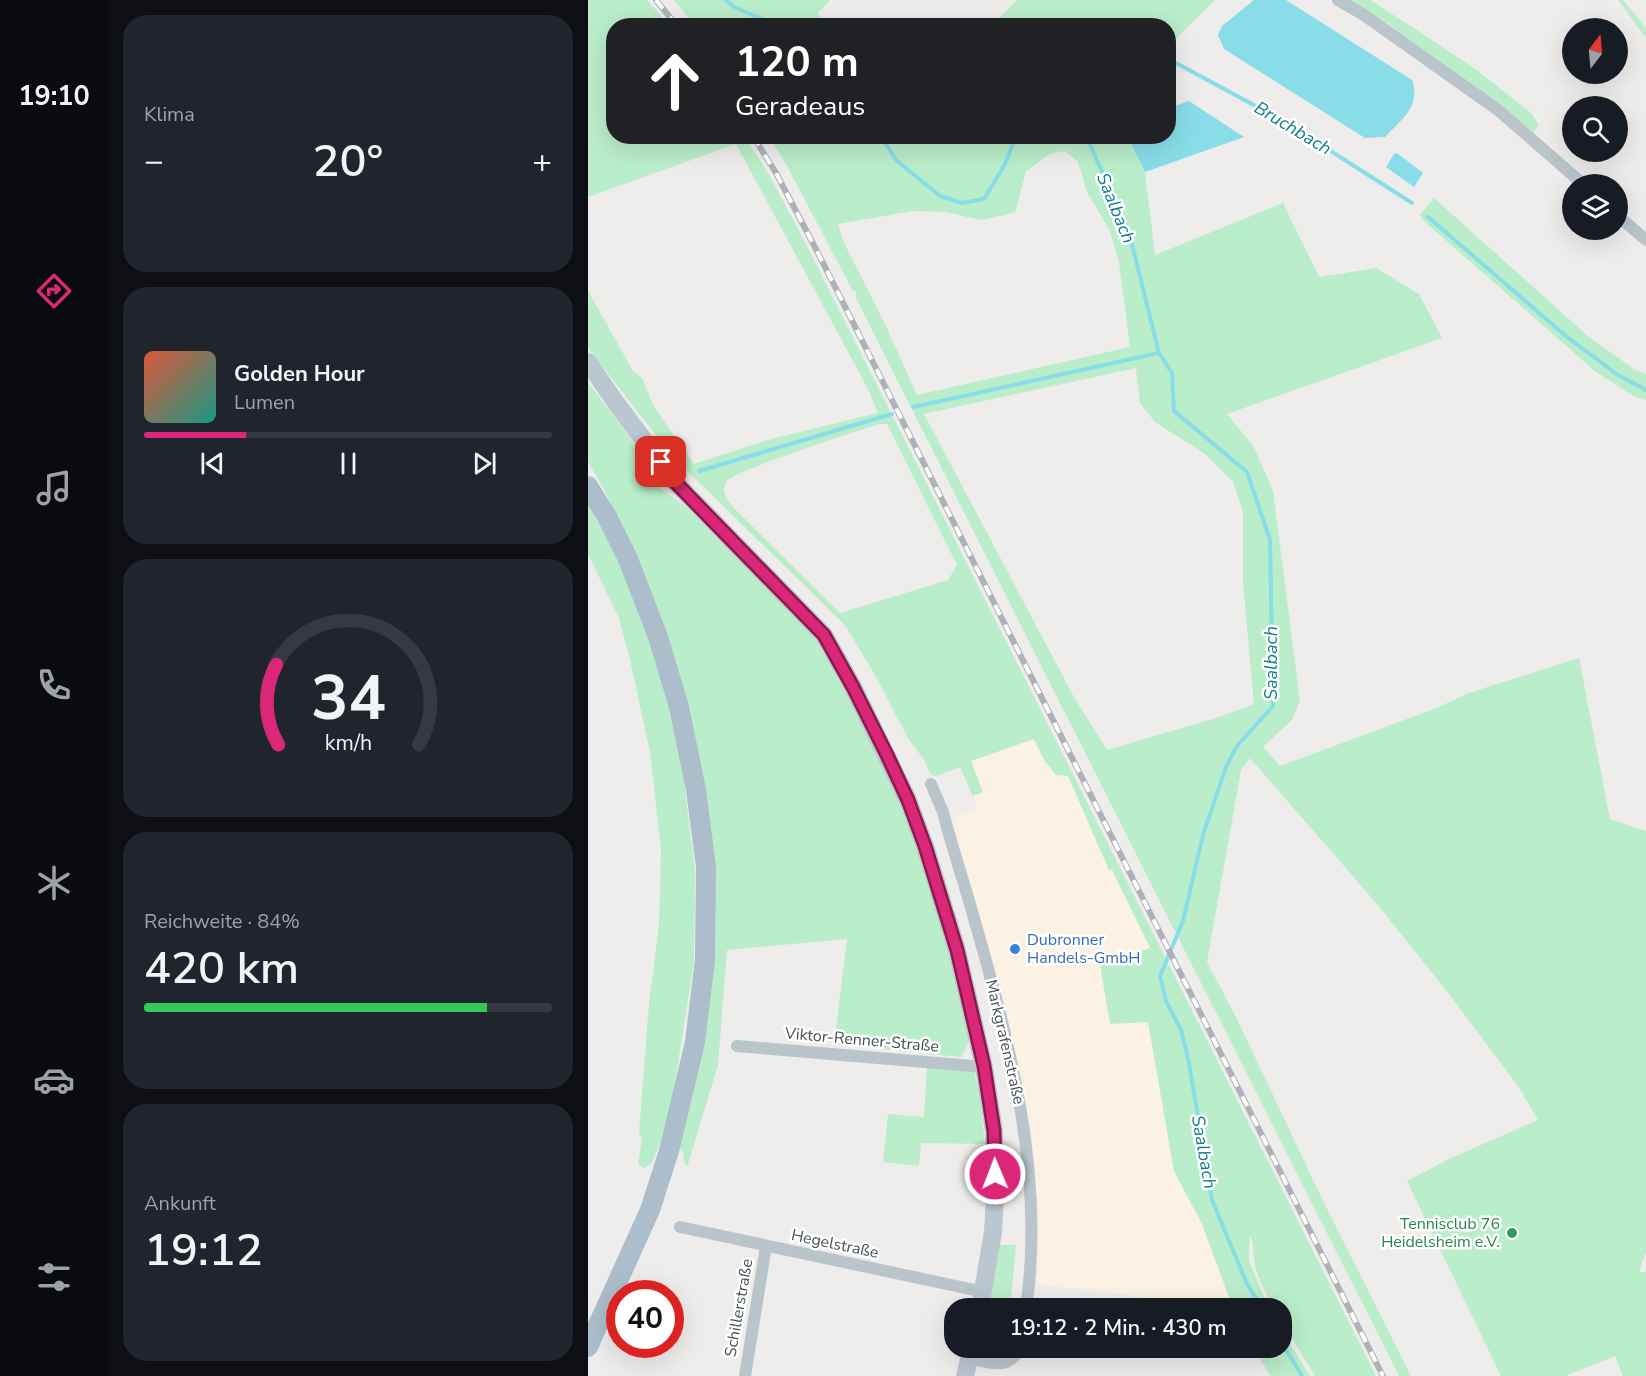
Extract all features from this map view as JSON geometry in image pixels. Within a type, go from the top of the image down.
[{"type":"main road","points":[[588,486],[606,515],[628,559],[658,637],[679,707],[692,769],[706,867],[705,960],[695,1042],[669,1152],[650,1210],[588,1347]]},
{"type":"street","points":[[1338,0],[1364,15],[1498,110],[1572,174]]},
{"type":"street","points":[[1628,224],[1646,240]]},
{"type":"street","name":"Markgrafenstraße","points":[[590,365],[675,482],[824,635],[853,687],[908,800],[957,950],[984,1066],[994,1131],[993,1232],[982,1298]]},
{"type":"street","name":"Markgrafenstraße","points":[[931,784],[943,812],[995,995],[1024,1129],[1031,1222],[1027,1298]]},
{"type":"street","name":"Viktor-Renner-Straße","points":[[737,1046],[984,1066]]},
{"type":"street","name":"Hegelstraße","points":[[680,1227],[974,1298]]},
{"type":"street","name":"Schillerstraße","points":[[745,1376],[766,1246]]},
{"type":"street","points":[[969,1360],[996,1365],[1004,1364],[1011,1358]]},
{"type":"shaded area","points":[[1034,739],[1044,760],[1068,776],[1109,870],[1112,870],[1151,948],[1110,1023],[1148,1022],[1174,1171],[1202,1224],[1229,1298],[1151,1298],[1037,1284],[1039,1219],[1031,1128],[1002,993],[954,826],[958,817],[978,810],[973,796],[982,792],[970,762]]},
{"type":"green space","points":[[588,0],[647,0],[663,18],[606,18],[606,144],[736,144],[588,197]]},
{"type":"green space","points":[[674,0],[830,0],[817,14],[822,18],[688,18]]},
{"type":"green space","points":[[1017,0],[1215,0],[1176,38],[1176,18],[999,18]]},
{"type":"green space","points":[[1348,0],[1370,0],[1409,25],[1478,71],[1531,113],[1539,125],[1533,132],[1387,23]]},
{"type":"green space","points":[[1618,0],[1623,0],[1646,28],[1646,38]]},
{"type":"green space","points":[[736,144],[749,144],[770,176],[812,256],[1376,1376],[1315,1376],[1292,1338],[1292,1298],[1269,1298],[1255,1265],[1250,1236],[1249,1261],[1265,1298],[1229,1298],[1202,1224],[1174,1171],[1148,1022],[1110,1024],[1100,965],[1150,948],[1112,870],[1109,870],[1068,776],[1056,775],[1044,760],[1034,739],[971,761],[983,792],[973,796],[960,767],[936,776],[931,775],[845,625],[673,457],[588,348],[588,291],[633,371],[642,378],[654,407],[694,464],[771,439],[878,413],[868,389]],"holes":[[[879,424],[887,424],[957,565],[948,580],[840,613],[732,506],[725,494],[725,484],[751,468],[847,434]]]},
{"type":"green space","points":[[773,144],[1131,144],[1145,172],[1155,255],[1283,203],[1319,277],[1376,268],[1419,294],[1442,338],[1227,414],[1254,447],[1273,491],[1300,701],[1292,720],[1263,747],[1280,766],[1434,709],[1469,693],[1579,658],[1610,819],[1646,831],[1646,1252],[1639,1272],[1646,1272],[1646,1376],[1623,1376],[1615,1356],[1565,1376],[1501,1376],[1407,1181],[1451,1158],[1538,1120],[1518,1086],[1449,994],[1377,904],[1250,758],[1241,770],[1207,962],[1411,1376],[1399,1376],[855,296],[856,291],[853,291]],"holes":[[[1065,151],[1078,162],[1087,192],[1110,231],[1119,262],[1130,347],[917,395],[885,324],[844,243],[838,224],[913,211],[946,212],[980,220],[1015,213],[1026,171],[1050,154]],[[1136,368],[1140,403],[1155,422],[1205,454],[1233,482],[1243,511],[1243,582],[1254,704],[1216,718],[1107,750],[1075,699],[924,414]]]},
{"type":"green space","points":[[1434,198],[1589,337],[1634,369],[1646,374],[1646,400],[1635,397],[1596,372],[1425,222],[1420,215]]},
{"type":"green space","points":[[588,382],[642,454],[646,470],[653,483],[686,507],[814,636],[882,756],[931,885],[970,1034],[961,1057],[834,1044],[847,939],[727,950],[718,1065],[687,1167],[683,1151],[679,1149],[712,872],[622,528],[606,493],[588,462]]},
{"type":"green space","points":[[588,503],[632,586],[667,688],[681,758],[695,870],[694,962],[672,1101],[660,1144],[651,1164],[644,1168],[638,1164],[642,1138],[639,1133],[649,1004],[659,925],[661,850],[650,752],[630,660],[619,618],[588,554]]},
{"type":"green space","points":[[927,1066],[974,1070],[980,1098],[985,1144],[921,1143],[919,1166],[883,1162],[888,1114],[924,1117]]},
{"type":"green space","points":[[999,1245],[1016,1245],[1011,1298],[991,1298]]},
{"type":"green space","points":[[1292,1347],[1310,1376],[1271,1376],[1259,1358],[1292,1358]]},
{"type":"water","points":[[1254,0],[1286,0],[1412,80],[1414,98],[1408,112],[1385,137],[1365,138],[1224,49],[1218,35],[1222,26]]},
{"type":"water","points":[[1189,101],[1244,137],[1145,172],[1131,144],[1176,144],[1176,106]]},
{"type":"water","points":[[1397,153],[1423,173],[1414,187],[1386,167]]},
{"type":"waterway","name":"Saalbach","points":[[726,0],[734,7],[759,18]]},
{"type":"waterway","name":"Bruchbach","points":[[1176,63],[1287,123],[1412,203]]},
{"type":"waterway","name":"Saalbach","points":[[886,144],[896,160],[940,196],[962,203],[984,199],[1005,164],[1013,144]]},
{"type":"waterway","name":"Saalbach","points":[[1090,144],[1129,232],[1159,353],[1172,373],[1174,411],[1247,472],[1270,540],[1273,706],[1237,746],[1226,767],[1203,835],[1183,921],[1160,976],[1166,1001],[1181,1030],[1189,1063],[1212,1200],[1247,1284],[1256,1298]]},
{"type":"waterway","name":"Bruchbach","points":[[1428,217],[1567,337],[1618,375],[1646,390]]},
{"type":"waterway","points":[[913,407],[1159,353]]},
{"type":"waterway","points":[[699,471],[892,414]]},
{"type":"waterway","name":"Saalbach","points":[[1291,1358],[1302,1376]]},
{"type":"railway","points":[[656,0],[671,18]]},
{"type":"railway","points":[[758,144],[776,173],[818,253],[1383,1376]]},
{"type":"place","name":"Dubronner Handels-GmbH","points":[[1015,949]]},
{"type":"place","name":"Tennisclub 76 Heidelsheim e.V.","points":[[1512,1233]]},
{"type":"route","points":[[661,462],[675,482],[824,635],[887,755],[908,800],[925,846],[957,950],[984,1066],[994,1131],[995,1174]]}]
